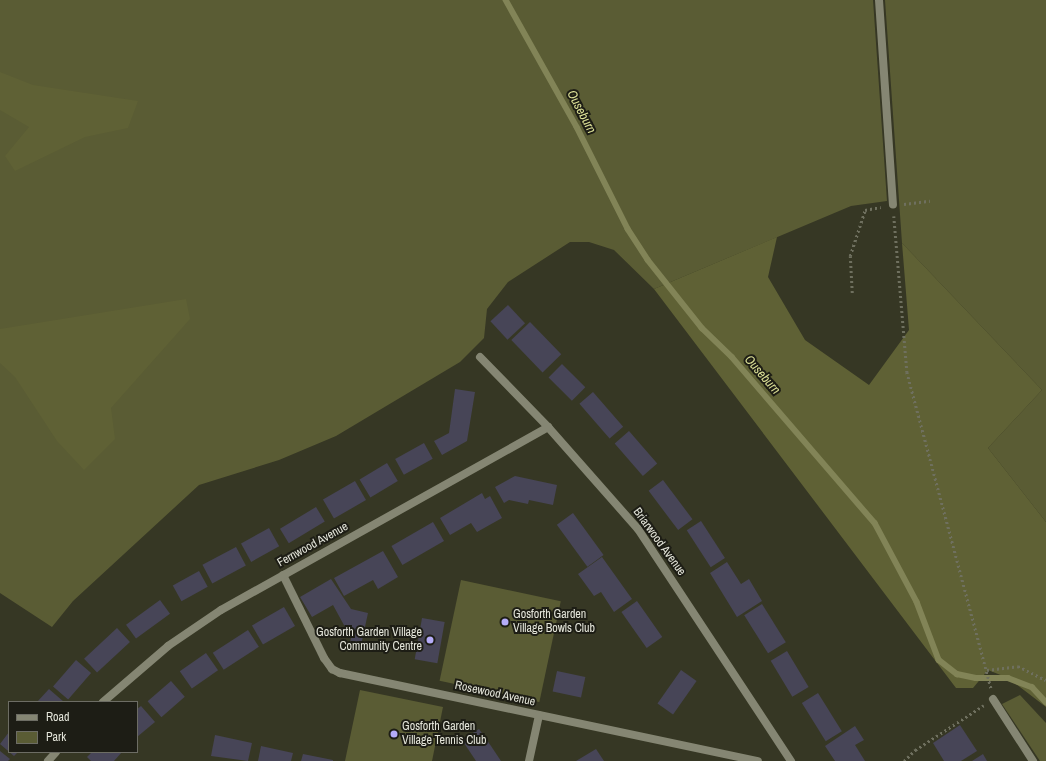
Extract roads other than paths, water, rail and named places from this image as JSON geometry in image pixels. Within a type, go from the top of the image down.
[{"type":"street","points":[[879,0],[893,205]]},
{"type":"street","name":"Briarwood Avenue","points":[[480,357],[548,427],[638,529],[792,761]]},
{"type":"street","name":"Fernwood Avenue","points":[[104,701],[168,646],[221,610],[548,427]]},
{"type":"street","name":"Rosewood Avenue","points":[[283,575],[324,658],[332,669],[340,673],[758,761]]},
{"type":"street","points":[[993,699],[1033,761]]},
{"type":"street","points":[[530,761],[539,715]]},
{"type":"street","points":[[48,761],[55,753]]},
{"type":"waterway","name":"Ouseburn","points":[[506,0],[577,127],[628,229],[648,260],[702,328],[732,357],[875,523],[917,602],[939,660],[957,674],[976,678],[1008,678],[1032,687],[1046,702]]},
{"type":"place","name":"Gosforth Garden Village Bowls Club","points":[[505,622]]},
{"type":"place","name":"Gosforth Garden Village Community Centre","points":[[430,640]]},
{"type":"place","name":"Gosforth Garden Village Tennis Club","points":[[394,734]]}]
